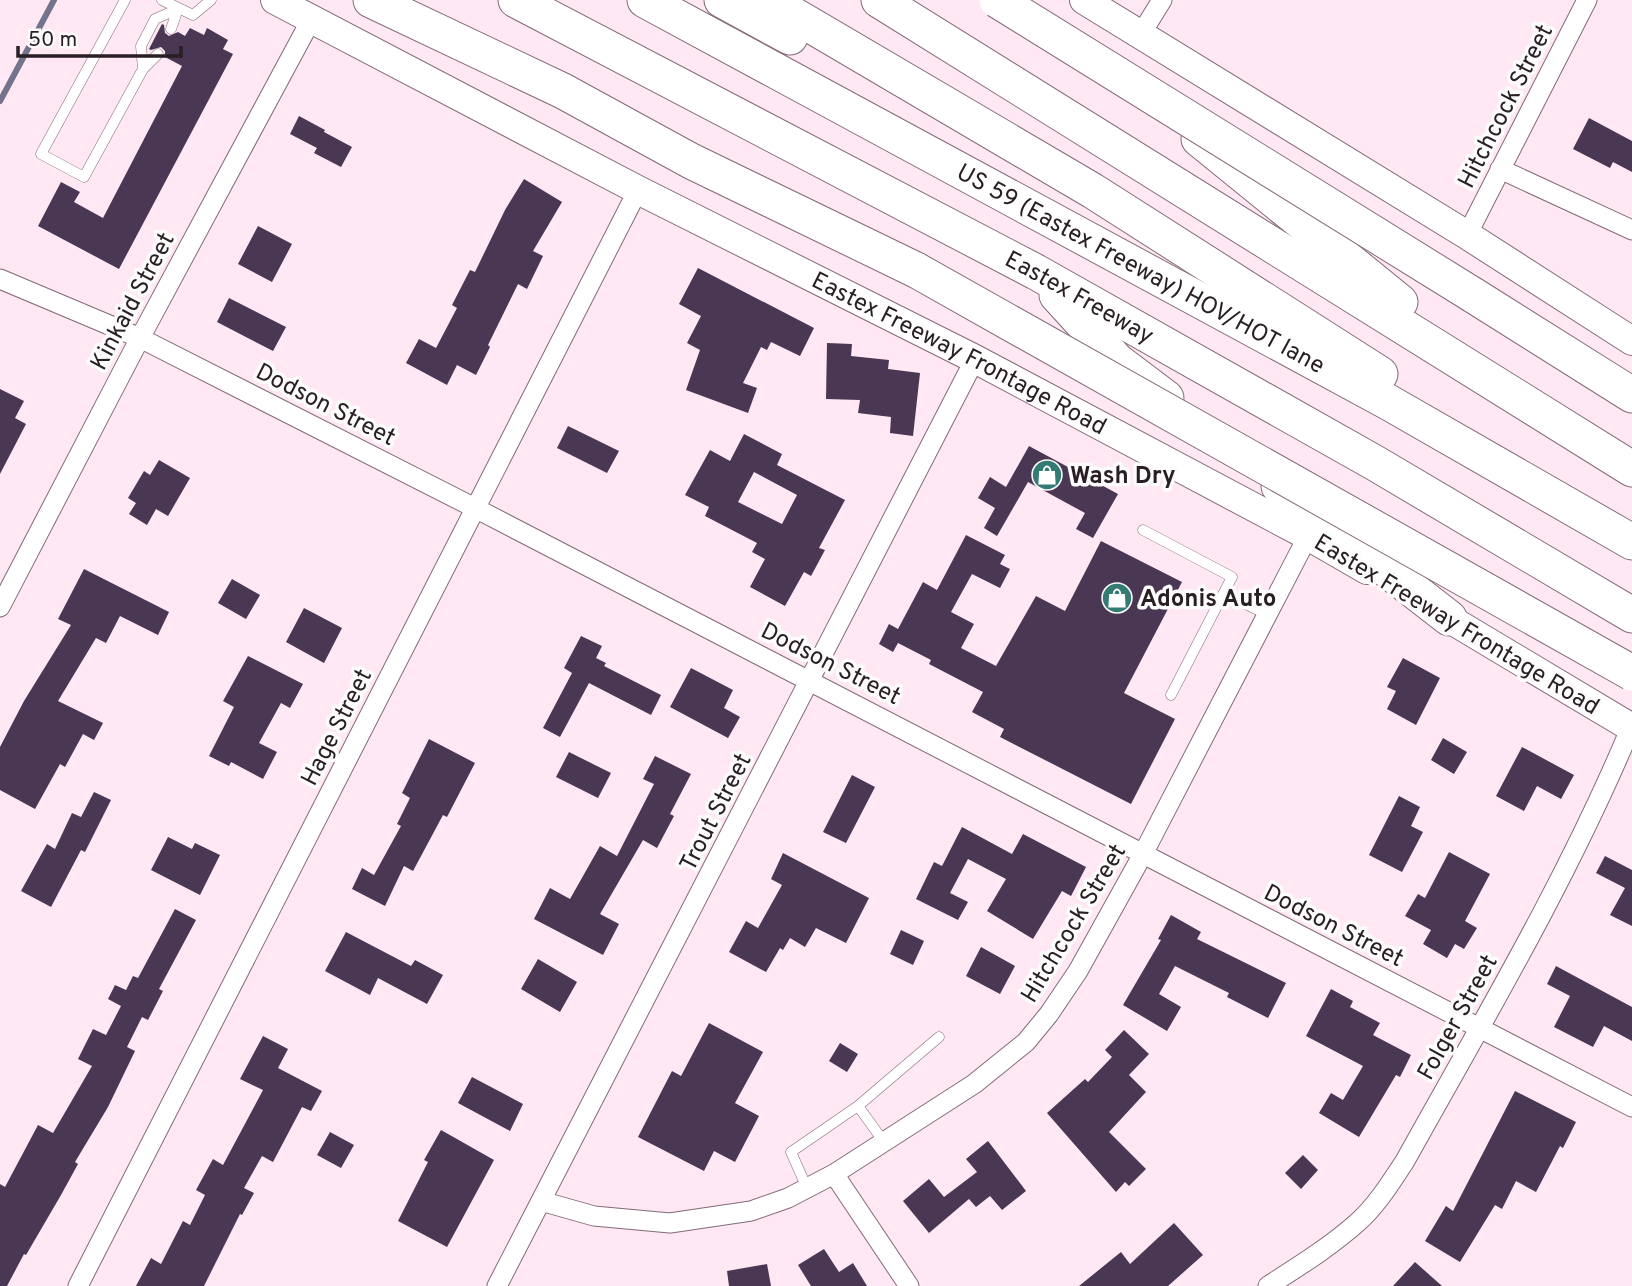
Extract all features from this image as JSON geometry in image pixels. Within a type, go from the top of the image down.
[{"type":"highway","points":[[371,0],[563,91],[691,161],[916,270],[1632,673]]},
{"type":"highway","name":"Eastex Freeway","points":[[516,0],[1036,272],[1375,463],[1632,615]]},
{"type":"highway","name":"US 59 (Eastex Freeway) HOV/HOT lane","points":[[645,0],[1388,402],[1628,540]]},
{"type":"highway","points":[[689,0],[1000,174],[1388,402]]},
{"type":"highway","points":[[722,0],[1126,231],[1341,349]]},
{"type":"highway","points":[[768,0],[1093,191],[1432,407],[1628,540]]},
{"type":"highway","points":[[879,0],[1632,469]]},
{"type":"highway","points":[[997,0],[1632,395]]},
{"type":"highway","points":[[1026,0],[1517,397]]},
{"type":"highway","points":[[1036,272],[1117,360],[1449,618]]},
{"type":"main road","name":"Eastex Freeway Frontage Road","points":[[275,0],[638,190],[975,359],[1308,536],[1631,728]]},
{"type":"main road","points":[[1084,0],[1467,235],[1632,341]]},
{"type":"street","points":[[1141,34],[1161,0]]},
{"type":"street","name":"Hitchcock Street","points":[[1467,235],[1587,0]]},
{"type":"street","name":"Kinkaid Street","points":[[0,607],[310,20]]},
{"type":"street","points":[[1500,169],[1632,230]]},
{"type":"street","name":"Hage Street","points":[[78,1286],[638,190]]},
{"type":"street","name":"Dodson Street","points":[[0,279],[140,338],[811,680],[1632,1107]]},
{"type":"street","name":"Trout Street","points":[[497,1286],[975,359]]},
{"type":"street","name":"Hitchcock Street","points":[[541,1201],[594,1216],[670,1223],[705,1220],[751,1211],[788,1198],[834,1174],[974,1084],[1026,1042],[1078,971],[1143,854],[1308,536]]},
{"type":"street","name":"Folger Street","points":[[1268,1286],[1323,1251],[1360,1221],[1387,1189],[1564,873],[1631,728]]},
{"type":"street","points":[[834,1174],[909,1286]]},
{"type":"lane","points":[[125,0],[41,154],[84,177],[144,69],[158,54]]},
{"type":"lane","points":[[162,0],[193,15],[211,0]]},
{"type":"lane","points":[[144,69],[141,46],[155,19],[178,9]]},
{"type":"lane","points":[[171,29],[178,9]]},
{"type":"lane","points":[[1143,530],[1232,577],[1171,695]]},
{"type":"lane","points":[[1224,593],[1266,614]]},
{"type":"lane","points":[[807,1188],[791,1152],[858,1106],[939,1037]]},
{"type":"lane","points":[[858,1106],[884,1142]]},
{"type":"building","points":[[162,24],[169,36],[178,32],[185,36],[190,28],[204,35],[207,28],[228,40],[223,49],[233,54],[119,269],[38,226],[61,182],[80,192],[74,202],[103,218],[182,66],[165,57],[165,51],[161,47],[149,49]]},
{"type":"building","points":[[299,116],[352,147],[341,167],[314,153],[317,148],[290,134]]},
{"type":"building","points":[[1589,118],[1632,141],[1632,172],[1613,162],[1610,168],[1573,149]]},
{"type":"building","points":[[524,179],[562,202],[533,251],[543,256],[527,289],[518,284],[476,375],[457,365],[447,385],[406,363],[419,339],[436,348],[457,308],[452,305],[470,270],[475,272],[505,210]]},
{"type":"building","points":[[258,226],[292,244],[272,282],[238,264]]},
{"type":"building","points":[[698,268],[814,328],[800,356],[771,342],[767,350],[761,347],[743,383],[757,388],[748,413],[686,390],[700,350],[687,343],[701,316],[679,304]]},
{"type":"building","points":[[229,298],[286,327],[273,351],[217,322]]},
{"type":"building","points":[[827,343],[852,344],[851,356],[889,360],[888,369],[920,373],[913,436],[890,433],[891,417],[858,413],[860,400],[826,399]]},
{"type":"building","points":[[0,389],[24,401],[15,418],[26,424],[0,474]]},
{"type":"building","points":[[568,426],[619,451],[607,473],[557,448]]},
{"type":"building","points":[[744,434],[782,454],[777,465],[845,500],[819,548],[825,550],[811,576],[804,572],[785,606],[750,587],[765,559],[752,552],[757,543],[705,516],[709,507],[685,495],[710,450],[730,461]],"holes":[[[754,472],[797,495],[782,524],[738,502]]]},
{"type":"building","points":[[1029,446],[1118,494],[1093,538],[1076,529],[1085,513],[1028,482],[997,536],[984,528],[995,508],[978,498],[990,477],[1006,487]]},
{"type":"building","points":[[159,460],[190,478],[168,516],[156,509],[147,525],[129,514],[136,503],[128,498],[144,471],[150,475]]},
{"type":"building","points":[[966,535],[1005,555],[1000,564],[1010,569],[1000,588],[972,574],[951,612],[974,624],[961,648],[996,666],[1036,596],[1065,611],[1101,541],[1182,582],[1124,693],[1175,719],[1131,804],[1000,737],[1004,729],[972,712],[983,692],[929,664],[931,660],[898,643],[893,652],[879,644],[889,624],[898,629],[923,582],[937,590]]},
{"type":"building","points":[[84,569],[169,612],[158,635],[120,616],[106,643],[96,638],[58,701],[103,723],[94,740],[83,734],[65,767],[60,764],[35,809],[0,790],[0,747],[24,701],[71,625],[58,619]]},
{"type":"building","points":[[232,579],[260,595],[246,619],[218,603]]},
{"type":"building","points":[[304,608],[342,628],[324,663],[286,642]]},
{"type":"building","points":[[581,636],[602,646],[596,658],[606,663],[604,666],[661,695],[651,715],[589,683],[560,737],[543,728],[572,673],[564,668]]},
{"type":"building","points":[[248,656],[303,684],[290,708],[281,703],[259,743],[277,752],[263,779],[231,762],[229,766],[209,756],[234,707],[223,701]]},
{"type":"building","points":[[1403,658],[1440,678],[1416,725],[1387,709],[1396,691],[1387,687]]},
{"type":"building","points":[[691,668],[733,690],[724,708],[740,717],[728,738],[670,707]]},
{"type":"building","points":[[1443,738],[1467,752],[1454,774],[1431,760]]},
{"type":"building","points":[[429,739],[475,763],[447,817],[443,815],[413,871],[404,866],[385,906],[352,889],[362,868],[374,875],[401,826],[397,824],[410,798],[402,793]]},
{"type":"building","points":[[1522,747],[1574,775],[1561,799],[1537,786],[1524,811],[1496,796]]},
{"type":"building","points":[[569,752],[611,773],[598,798],[556,777]]},
{"type":"building","points":[[655,756],[691,774],[670,814],[674,816],[657,848],[643,840],[600,914],[619,924],[603,955],[534,919],[550,888],[570,899],[600,846],[617,856],[654,784],[643,779]]},
{"type":"building","points":[[852,775],[875,787],[846,843],[823,832]]},
{"type":"building","points":[[94,792],[111,800],[85,852],[81,850],[51,907],[21,891],[47,844],[55,849],[72,813],[81,817]]},
{"type":"building","points":[[1399,796],[1420,807],[1411,826],[1423,832],[1402,872],[1369,855]]},
{"type":"building","points":[[962,827],[1012,854],[1023,834],[1086,867],[1071,896],[1062,891],[1033,939],[987,911],[1006,879],[968,859],[950,893],[968,902],[958,920],[916,899],[934,862],[942,866]]},
{"type":"building","points":[[168,837],[192,849],[195,843],[220,855],[200,895],[151,870]]},
{"type":"building","points":[[1449,852],[1490,874],[1465,921],[1477,928],[1464,949],[1455,944],[1447,958],[1423,944],[1431,930],[1405,916],[1418,894],[1425,898]]},
{"type":"building","points":[[783,853],[869,898],[846,943],[816,928],[805,947],[790,938],[783,950],[780,948],[766,972],[729,952],[746,921],[758,928],[782,885],[771,879]]},
{"type":"building","points":[[1605,856],[1632,870],[1632,926],[1610,915],[1625,888],[1596,873]]},
{"type":"building","points":[[175,909],[196,920],[159,989],[163,991],[148,1020],[142,1017],[127,1047],[135,1051],[108,1107],[75,1162],[78,1164],[7,1286],[0,1286],[0,1184],[5,1187],[38,1125],[53,1133],[92,1066],[78,1059],[93,1029],[106,1035],[121,1006],[108,999],[115,985],[126,990],[133,976],[138,978]]},
{"type":"building","points":[[1171,915],[1201,932],[1197,939],[1286,983],[1268,1018],[1227,997],[1229,993],[1175,966],[1159,994],[1181,1007],[1167,1031],[1123,1005],[1161,940],[1158,939]]},
{"type":"building","points":[[901,930],[924,941],[913,965],[890,954]]},
{"type":"building","points":[[346,932],[411,966],[415,960],[443,975],[427,1004],[378,978],[370,995],[325,971]]},
{"type":"building","points":[[981,947],[1015,966],[1000,994],[966,976]]},
{"type":"building","points":[[538,959],[577,982],[560,1012],[521,989]]},
{"type":"building","points":[[1556,966],[1632,1007],[1632,1041],[1604,1026],[1593,1047],[1554,1027],[1570,996],[1547,984]]},
{"type":"building","points":[[1331,989],[1353,1001],[1350,1007],[1380,1023],[1373,1035],[1411,1055],[1400,1077],[1396,1075],[1359,1137],[1319,1113],[1331,1093],[1343,1100],[1363,1066],[1306,1036]]},
{"type":"building","points":[[709,1023],[763,1052],[735,1103],[759,1116],[735,1162],[714,1151],[704,1171],[638,1137],[672,1071],[681,1076]]},
{"type":"building","points":[[1124,1030],[1149,1054],[1129,1075],[1146,1092],[1109,1132],[1146,1169],[1129,1186],[1125,1182],[1116,1192],[1047,1113],[1085,1079],[1088,1082],[1112,1057],[1105,1050]]},
{"type":"building","points":[[263,1036],[288,1049],[278,1068],[322,1091],[311,1111],[302,1107],[273,1162],[262,1156],[244,1188],[254,1193],[242,1215],[240,1214],[204,1286],[136,1286],[151,1258],[161,1264],[183,1221],[190,1225],[205,1195],[196,1190],[213,1159],[223,1165],[263,1090],[240,1079]]},
{"type":"building","points":[[840,1043],[858,1054],[847,1072],[829,1061]]},
{"type":"building","points":[[472,1077],[523,1104],[510,1131],[458,1103]]},
{"type":"building","points":[[1515,1091],[1576,1122],[1536,1192],[1516,1181],[1502,1209],[1495,1205],[1460,1262],[1425,1241],[1446,1206],[1453,1211]]},
{"type":"building","points":[[441,1130],[494,1160],[447,1247],[398,1221],[428,1162],[424,1160]]},
{"type":"building","points":[[330,1132],[354,1145],[341,1168],[317,1155]]},
{"type":"building","points":[[988,1141],[1026,1191],[1002,1210],[990,1196],[976,1207],[969,1199],[929,1233],[903,1201],[929,1179],[944,1197],[977,1172],[966,1159]]},
{"type":"building","points":[[1303,1155],[1318,1170],[1301,1189],[1285,1173]]},
{"type":"building","points":[[1174,1223],[1203,1255],[1168,1286],[1079,1286],[1121,1252],[1130,1264]]},
{"type":"building","points":[[824,1249],[839,1272],[853,1263],[867,1286],[811,1286],[798,1265]]},
{"type":"building","points":[[1415,1262],[1442,1286],[1393,1286]]},
{"type":"building","points":[[767,1264],[771,1286],[729,1286],[727,1271]]},
{"type":"waterway","points":[[0,101],[54,0]]},
{"type":"place","name":"Wash Dry","points":[[1047,475]]},
{"type":"place","name":"Adonis Auto","points":[[1117,598]]}]
